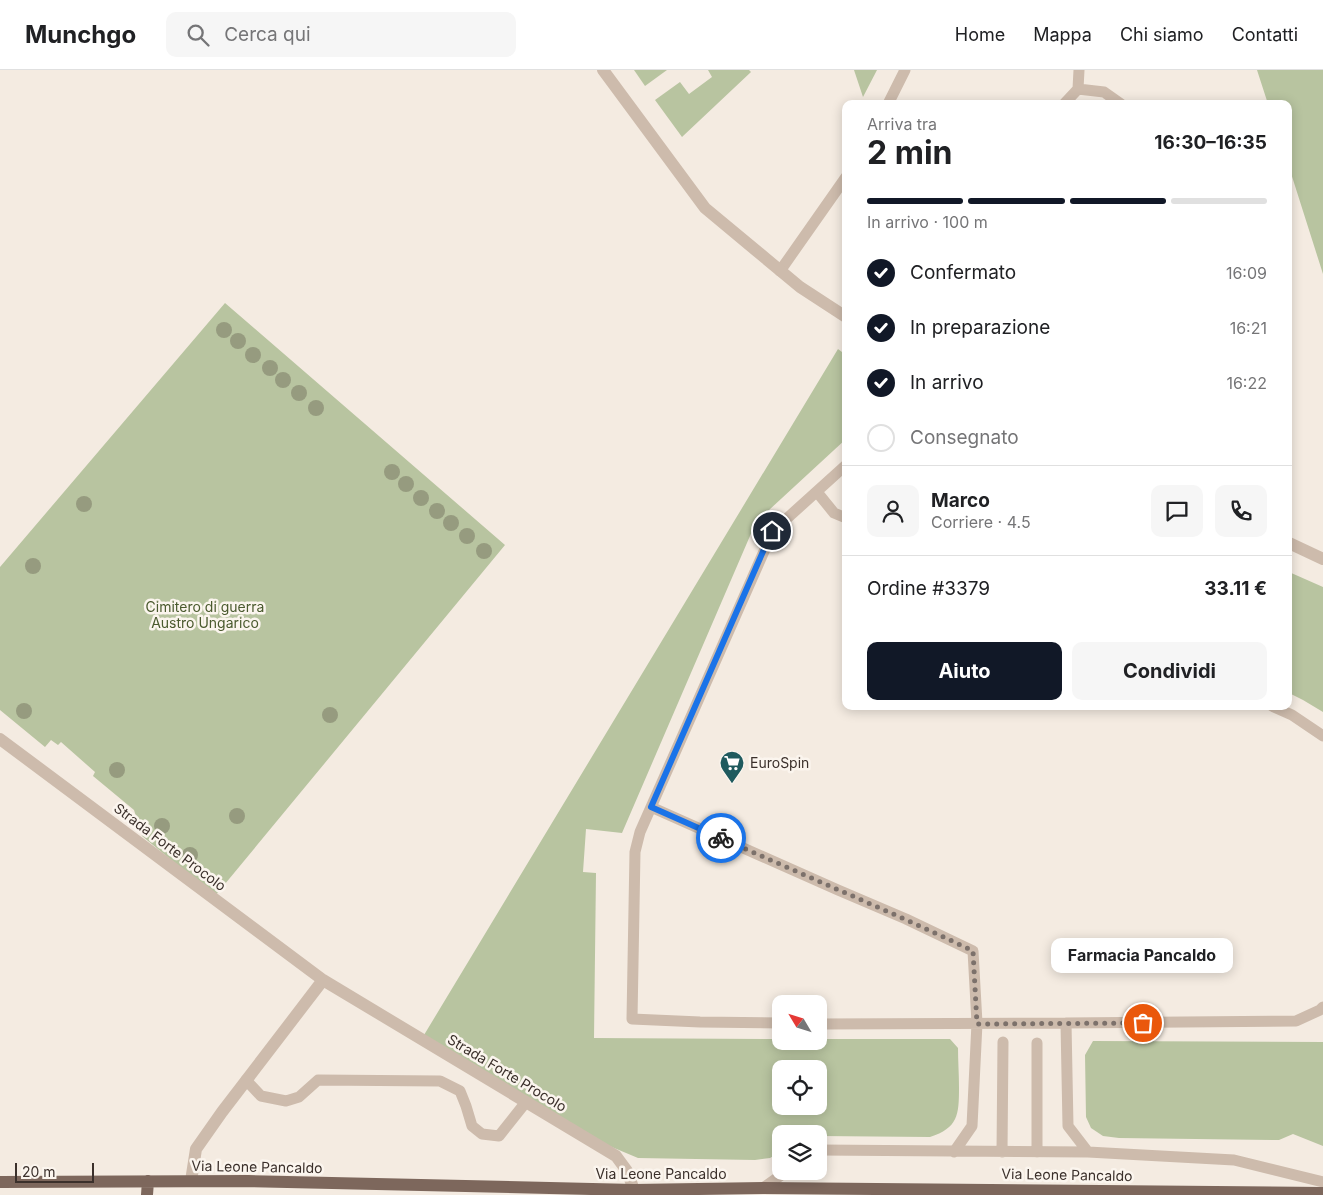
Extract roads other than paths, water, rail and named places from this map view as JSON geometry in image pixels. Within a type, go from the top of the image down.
[{"type":"main road","points":[[147,1195],[148,1181]]},
{"type":"main road","name":"Via Leone Pancaldo","points":[[0,1182],[248,1181],[634,1190],[763,1188],[1323,1193]]},
{"type":"street","points":[[603,70],[705,208],[800,287],[842,314]]},
{"type":"street","points":[[1292,544],[1323,559]]},
{"type":"street","name":"Strada Forte Procolo","points":[[0,739],[323,980],[616,1156],[627,1171],[634,1190]]},
{"type":"street","points":[[191,1181],[196,1149],[323,980]]},
{"type":"lane","points":[[890,100],[906,70]]},
{"type":"lane","points":[[1068,100],[1078,89],[1079,70]]},
{"type":"lane","points":[[1078,89],[1104,92],[1115,100]]},
{"type":"lane","points":[[780,271],[842,183]]},
{"type":"lane","points":[[772,1023],[632,1019],[635,852],[640,832],[772,531],[842,469]]},
{"type":"lane","points":[[817,492],[834,513],[842,516]]},
{"type":"lane","points":[[1281,710],[1292,715],[1323,736]]},
{"type":"lane","points":[[651,807],[906,919],[973,951],[977,1024],[972,1126],[954,1152]]},
{"type":"lane","points":[[828,1024],[1296,1021],[1322,1010]]},
{"type":"lane","points":[[1066,1023],[1068,1126],[1088,1152]]},
{"type":"lane","points":[[1002,1152],[1004,1042]]},
{"type":"lane","points":[[1037,1043],[1037,1152]]},
{"type":"lane","points":[[246,1080],[261,1096],[286,1101],[299,1097],[318,1080],[440,1081],[460,1091],[472,1126],[482,1134],[499,1136],[526,1102]]},
{"type":"lane","points":[[827,1150],[1088,1152],[1234,1160],[1323,1182]]},
{"type":"lane","points":[[763,1188],[774,1180]]},
{"type":"place","name":"EuroSpin","points":[[732,784]]},
{"type":"place","name":"Farmacia Pancaldo","points":[[1143,1023]]},
{"type":"park label","name":"Cimitero di guerra Austro Ungarico","points":[[205,616]]}]
